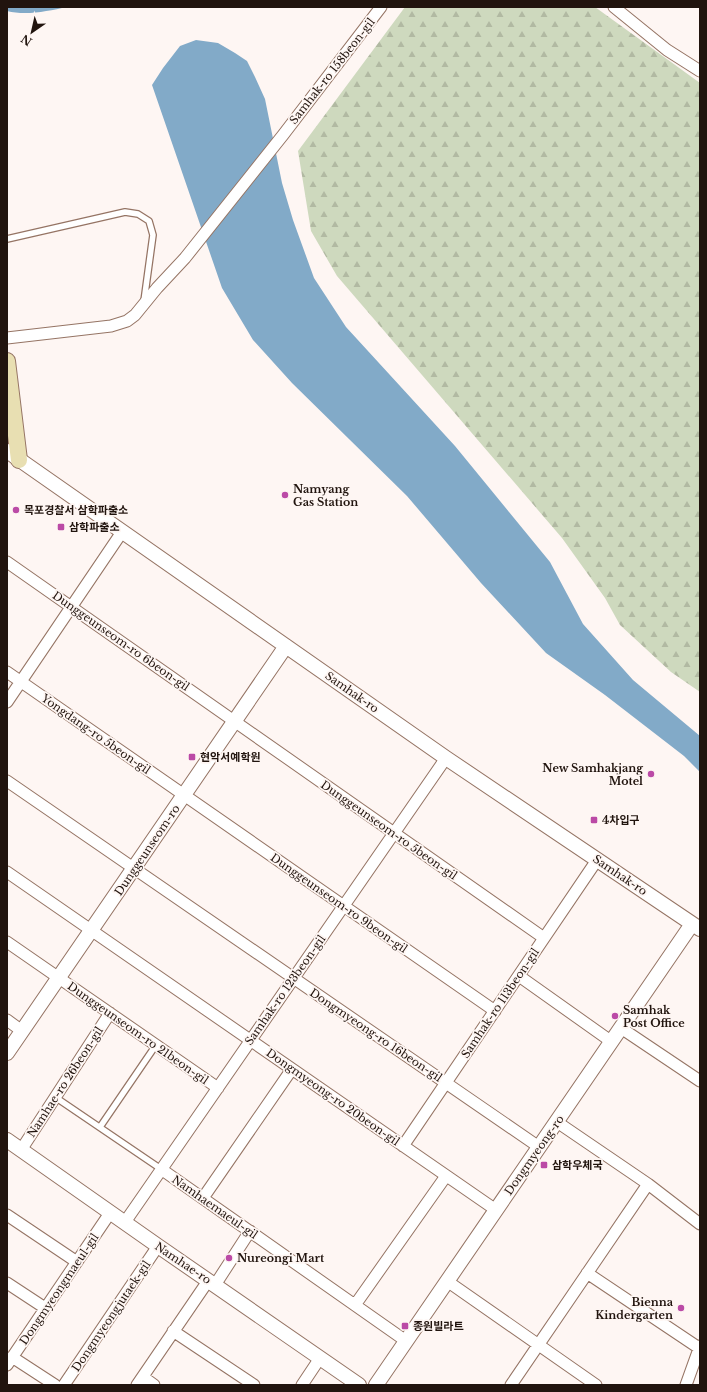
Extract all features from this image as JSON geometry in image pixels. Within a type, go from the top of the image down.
[{"type":"main road","points":[[7,361],[13,456]]},
{"type":"street","name":"Samhak-ro 158beon-gil","points":[[144,305],[186,258],[381,7]]},
{"type":"street","points":[[614,7],[667,50],[700,72]]},
{"type":"street","points":[[7,338],[119,324],[131,318],[144,305]]},
{"type":"street","name":"Samhak-ro","points":[[13,456],[446,758],[696,927]]},
{"type":"street","points":[[7,702],[122,532]]},
{"type":"street","name":"Dunggeunseom-ro 6beon-gil","points":[[7,562],[235,721]]},
{"type":"street","name":"Dunggeunseom-ro","points":[[7,1053],[286,646]]},
{"type":"street","name":"Yongdang-ro 5beon-gil","points":[[7,672],[184,795]]},
{"type":"street","name":"Dunggeunseom-ro 5beon-gil","points":[[235,721],[544,938]]},
{"type":"street","name":"Samhak-ro 123beon-gil","points":[[124,1222],[446,758]]},
{"type":"street","name":"Dongmyeong-ro 16beon-gil","points":[[7,781],[539,1147]]},
{"type":"street","name":"Dunggeunseom-ro 9beon-gil","points":[[184,795],[495,1011]]},
{"type":"street","name":"Samhak-ro 113beon-gil","points":[[404,1146],[597,860]]},
{"type":"street","name":"Dongmyeong-ro 20beon-gil","points":[[7,872],[496,1210]]},
{"type":"street","name":"Dongmyeong-ro","points":[[376,1385],[621,1028],[696,927]]},
{"type":"street","name":"Dunggeunseom-ro 21beon-gil","points":[[7,942],[218,1088]]},
{"type":"street","points":[[519,976],[612,1042]]},
{"type":"street","name":"Namhae-ro 26beon-gil","points":[[21,1150],[110,1013]]},
{"type":"street","points":[[7,1020],[22,1031]]},
{"type":"street","points":[[621,1028],[700,1081]]},
{"type":"street","points":[[203,1198],[292,1069]]},
{"type":"street","points":[[557,1122],[648,1184],[700,1224]]},
{"type":"street","name":"Namhae-ro","points":[[7,1140],[359,1385]]},
{"type":"street","name":"Namhaemaeul-gil","points":[[161,1169],[406,1341]]},
{"type":"street","points":[[355,1305],[446,1176]]},
{"type":"street","points":[[511,1385],[648,1184]]},
{"type":"street","name":"Dongmyeongmaeul-gil","points":[[10,1361],[110,1213]]},
{"type":"street","points":[[7,1215],[77,1262]]},
{"type":"street","points":[[154,1385],[140,1381],[173,1331],[250,1231]]},
{"type":"street","name":"Dongmyeongjutaek-gil","points":[[64,1385],[158,1246]]},
{"type":"street","points":[[587,1273],[700,1347],[686,1385]]},
{"type":"street","points":[[447,1281],[596,1385]]},
{"type":"street","points":[[7,1283],[45,1308]]},
{"type":"street","points":[[173,1331],[254,1385]]},
{"type":"street","points":[[302,1385],[320,1358]]},
{"type":"street","points":[[10,1361],[55,1385]]},
{"type":"lane","points":[[7,239],[125,212],[138,214],[148,221],[153,235],[144,305]]},
{"type":"lane","points":[[100,1127],[156,1045]]},
{"type":"lane","points":[[55,1097],[161,1169]]},
{"type":"green space","points":[[405,7],[595,7],[700,83],[700,692],[671,672],[620,625],[605,598],[562,538],[337,276],[311,231],[298,151]]},
{"type":"water","points":[[7,7],[67,7],[22,13],[7,11]]},
{"type":"water","points":[[196,40],[218,43],[247,61],[265,99],[282,183],[293,220],[314,278],[346,327],[455,446],[550,562],[583,624],[633,680],[700,736],[700,772],[684,756],[605,695],[546,653],[481,583],[407,496],[292,383],[253,340],[222,288],[152,85],[180,46]]},
{"type":"place","name":"Namyang Gas Station","points":[[285,495]]},
{"type":"place","name":"목포경찰서 삼학파출소","points":[[16,510]]},
{"type":"place","name":"삼학파출소","points":[[61,527]]},
{"type":"place","name":"현악서예학원","points":[[192,757]]},
{"type":"place","name":"New Samhakjang Motel","points":[[651,774]]},
{"type":"place","name":"4차입구","points":[[594,820]]},
{"type":"place","name":"Samhak Post Office","points":[[615,1016]]},
{"type":"place","name":"삼학우체국","points":[[544,1165]]},
{"type":"place","name":"Nureongi Mart","points":[[229,1258]]},
{"type":"place","name":"Bienna Kindergarten","points":[[681,1308]]},
{"type":"place","name":"종원빌라트","points":[[405,1326]]}]
